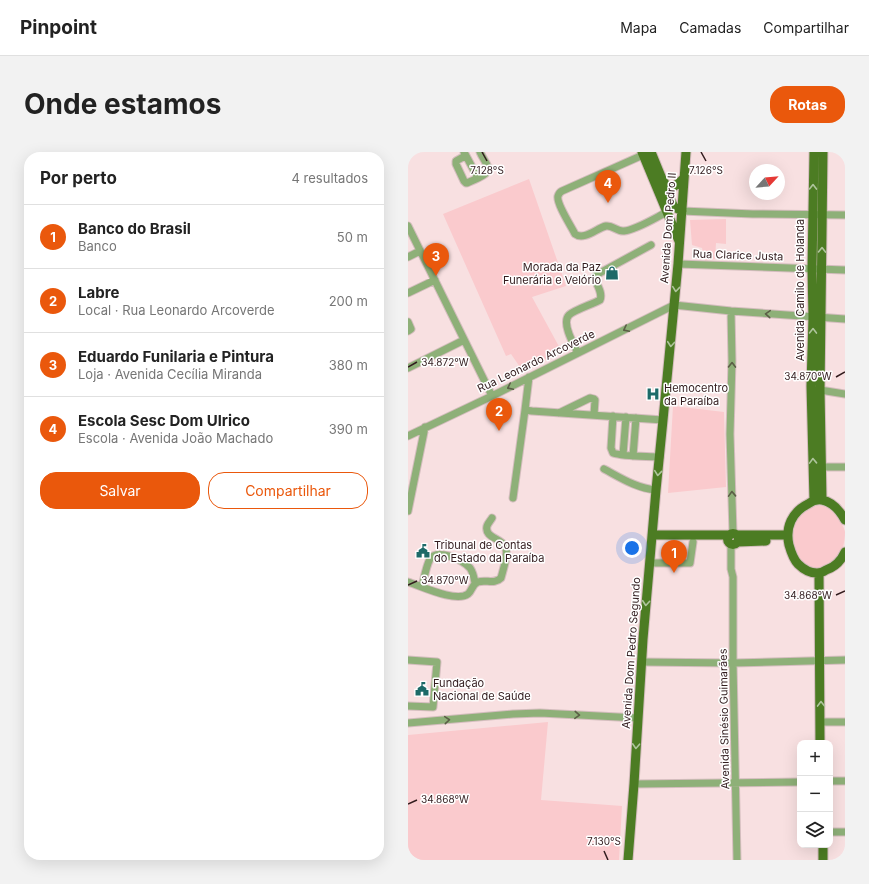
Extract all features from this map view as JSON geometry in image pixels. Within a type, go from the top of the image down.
[{"type":"main road","name":"Avenida Dom Pedro II","points":[[674,305],[686,152]]},
{"type":"main road","name":"Avenida Camilo de Holanda","points":[[814,152],[818,215]]},
{"type":"main road","name":"Avenida Camilo de Holanda","points":[[818,500],[821,467],[817,269],[818,215],[823,152]]},
{"type":"main road","points":[[645,153],[667,186],[673,187],[684,178]]},
{"type":"main road","points":[[645,153],[680,243]]},
{"type":"main road","points":[[662,179],[674,207],[682,211]]},
{"type":"main road","name":"Avenida Dom Pedro Segundo","points":[[628,860],[641,662],[674,305]]},
{"type":"main road","name":"Avenida Camilo de Holanda","points":[[817,317],[811,386],[818,500]]},
{"type":"main road","points":[[845,520],[842,514],[834,506],[818,500],[804,506],[795,514],[791,519],[788,537],[791,551],[796,562],[806,570],[813,573],[819,574],[831,569],[840,561],[845,552]]},
{"type":"main road","points":[[652,538],[693,542],[788,537]]},
{"type":"main road","points":[[652,538],[733,539]]},
{"type":"main road","points":[[819,574],[820,740]]},
{"type":"main road","points":[[823,848],[823,860]]},
{"type":"street","points":[[478,178],[464,154],[456,161],[464,181],[467,183],[485,175],[488,171],[480,152]]},
{"type":"street","points":[[645,153],[562,191],[558,197],[561,208],[575,234],[578,236],[585,236],[605,226],[609,226],[618,231],[632,229],[667,212]]},
{"type":"street","points":[[682,211],[753,214],[845,215]]},
{"type":"street","points":[[408,226],[492,396]]},
{"type":"street","points":[[578,354],[567,330],[566,320],[568,316],[600,300],[600,290],[594,278],[596,275],[651,245]]},
{"type":"street","points":[[408,257],[420,251]]},
{"type":"street","name":"Rua Clarice Justa","points":[[678,264],[845,270]]},
{"type":"street","points":[[408,293],[435,280]]},
{"type":"street","points":[[674,305],[731,311],[845,319]]},
{"type":"street","name":"Rua Leonardo Arcoverde","points":[[408,436],[578,354],[674,305]]},
{"type":"street","name":"Avenida Sinésio Guimarães","points":[[731,311],[732,361],[730,434],[733,539],[731,569],[733,577],[733,663],[737,860]]},
{"type":"street","points":[[408,322],[411,329],[408,331]]},
{"type":"street","points":[[408,368],[464,340]]},
{"type":"street","points":[[513,498],[529,377]]},
{"type":"street","points":[[820,390],[845,394]]},
{"type":"street","points":[[559,413],[590,398],[594,399],[594,415]]},
{"type":"street","points":[[525,410],[664,420]]},
{"type":"street","points":[[613,416],[611,450],[614,454],[660,456]]},
{"type":"street","points":[[623,455],[626,417]]},
{"type":"street","points":[[633,456],[636,418]]},
{"type":"street","points":[[408,511],[425,427]]},
{"type":"street","points":[[821,467],[845,467]]},
{"type":"street","points":[[604,469],[629,483],[656,490]]},
{"type":"street","points":[[408,582],[445,595],[462,596],[468,594],[479,581],[498,581],[501,578],[506,548],[502,542],[489,535],[487,531],[487,527],[492,518]]},
{"type":"street","points":[[650,563],[688,564],[690,563],[693,542]]},
{"type":"street","points":[[422,587],[430,560],[439,554],[459,560],[469,567],[474,575],[476,583]]},
{"type":"street","points":[[408,660],[437,662],[434,707],[408,706]]},
{"type":"street","points":[[641,662],[733,663],[845,660]]},
{"type":"street","points":[[408,723],[540,713],[638,718]]},
{"type":"street","points":[[821,722],[845,722]]},
{"type":"street","points":[[833,781],[845,781]]},
{"type":"street","points":[[634,784],[797,782]]},
{"type":"street","points":[[833,832],[845,832]]},
{"type":"shaded area","points":[[529,179],[566,286],[532,297],[562,352],[522,370],[511,354],[506,356],[443,214]]},
{"type":"shaded area","points":[[726,219],[726,244],[716,243],[715,259],[705,261],[702,248],[692,245],[690,220]]},
{"type":"shaded area","points":[[673,406],[724,412],[726,487],[668,493]]},
{"type":"shaded area","points":[[812,505],[823,506],[831,510],[841,523],[845,532],[844,545],[837,560],[830,567],[823,569],[815,568],[801,561],[793,545],[791,532],[794,520],[797,515]]},
{"type":"shaded area","points":[[548,722],[541,800],[622,806],[619,860],[408,860],[408,735]]},
{"type":"place","name":"Escola Sesc Dom Ulrico","points":[[608,203]]},
{"type":"place","name":"Morada da Paz Funerária e Velório","points":[[612,273]]},
{"type":"place","name":"Eduardo Funilaria e Pintura","points":[[436,276]]},
{"type":"place","name":"Hemocentro da Paraíba","points":[[653,394]]},
{"type":"place","name":"Labre","points":[[499,431]]},
{"type":"place","name":"Tribunal de Contas do Estado da Paraíba","points":[[423,551]]},
{"type":"place","name":"Banco do Brasil","points":[[674,573]]},
{"type":"place","name":"Fundação Nacional de Saúde","points":[[422,689]]}]
